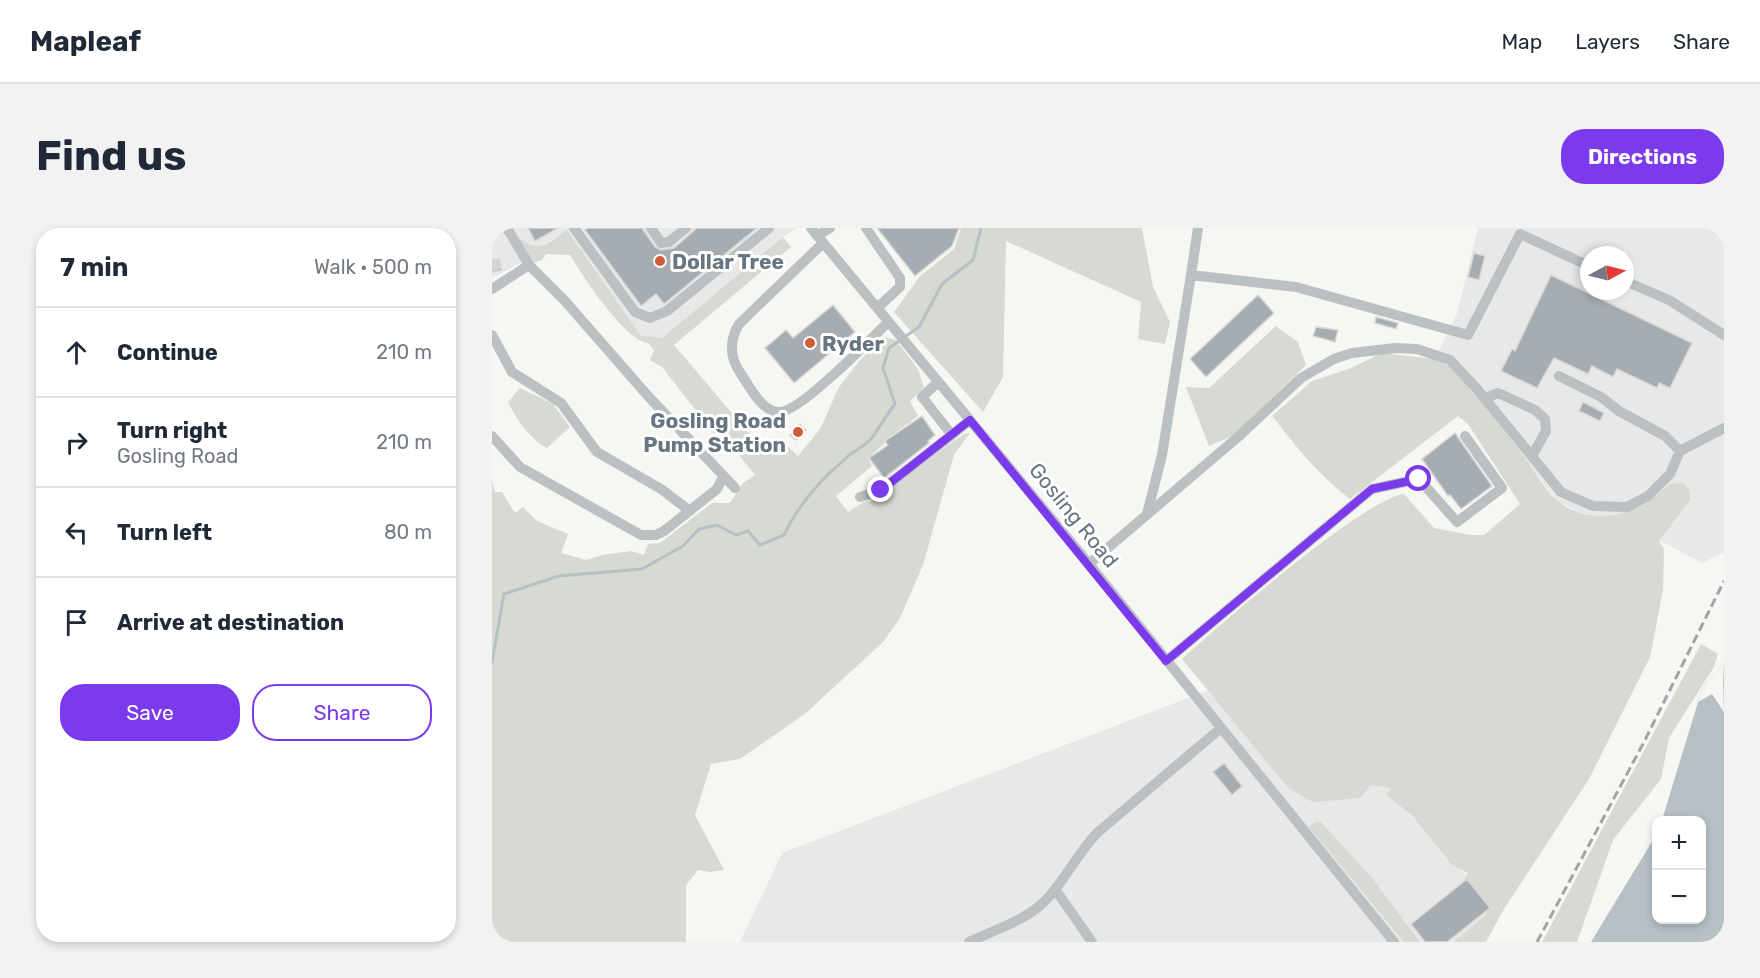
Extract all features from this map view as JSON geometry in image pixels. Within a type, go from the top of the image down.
[{"type":"street","points":[[507,228],[529,266],[565,301],[735,488]]},
{"type":"street","points":[[574,228],[635,312],[650,318],[667,311],[769,228]]},
{"type":"street","points":[[651,228],[661,243],[669,242],[686,228]]},
{"type":"street","points":[[830,228],[817,236],[739,324],[732,336],[731,351],[738,369],[758,399],[768,409],[778,412],[788,410],[835,374],[888,322]]},
{"type":"street","points":[[866,228],[900,278],[900,287],[877,308]]},
{"type":"street","points":[[1147,514],[1162,455],[1198,228]]},
{"type":"street","points":[[1191,276],[1296,287],[1468,335],[1521,231],[1580,261]]},
{"type":"street","name":"Gosling Road","points":[[817,236],[1089,564],[1394,942]]},
{"type":"street","points":[[492,290],[529,266]]},
{"type":"street","points":[[1634,285],[1669,300],[1724,335]]},
{"type":"street","points":[[492,335],[512,372],[561,403],[597,453],[661,489],[690,511]]},
{"type":"street","points":[[1089,564],[1238,436],[1301,378],[1334,359],[1375,349],[1406,348],[1427,351],[1450,360],[1485,398],[1561,492],[1593,506],[1628,507],[1648,496],[1670,474],[1680,451],[1724,428]]},
{"type":"street","points":[[1559,376],[1601,397],[1619,411],[1665,436],[1680,451]]},
{"type":"street","points":[[938,382],[922,397],[952,435]]},
{"type":"street","points":[[1485,398],[1498,393],[1535,410],[1545,419],[1546,431],[1532,456]]},
{"type":"street","points":[[860,497],[881,490],[970,420]]},
{"type":"street","points":[[492,436],[520,467],[641,535],[656,535],[664,531],[717,489],[723,477]]},
{"type":"street","points":[[1166,661],[1372,489],[1419,479],[1457,522],[1502,488],[1466,436]]},
{"type":"street","points":[[969,942],[1031,912],[1055,889],[1082,849],[1097,833],[1221,728]]},
{"type":"street","points":[[1055,889],[1092,942]]},
{"type":"shaded area","points":[[492,228],[797,228],[783,237],[662,338],[641,337],[567,231],[539,247],[531,247],[528,259],[492,278]]},
{"type":"shaded area","points":[[961,228],[1142,228],[1153,287],[1170,322],[1165,344],[1138,339],[1141,302],[1006,241],[1003,377],[983,412],[894,312],[920,276],[954,249]]},
{"type":"shaded area","points":[[1478,228],[1724,228],[1724,552],[1702,563],[1665,543],[1585,515],[1558,502],[1469,387],[1435,359],[1457,314]]},
{"type":"shaded area","points":[[567,230],[641,336],[662,338],[783,237],[791,247],[674,345],[764,451],[780,439],[798,456],[820,429],[839,387],[861,359],[884,337],[896,340],[918,369],[924,388],[910,401],[918,416],[884,441],[885,443],[868,458],[872,466],[836,496],[848,512],[864,502],[872,501],[964,434],[970,433],[954,455],[923,565],[900,618],[883,642],[806,713],[740,759],[711,764],[695,815],[724,870],[710,872],[698,870],[686,885],[686,942],[492,942],[492,481],[495,492],[502,492],[515,513],[523,507],[537,521],[568,534],[561,553],[586,560],[631,551],[644,555],[648,544],[660,543],[712,503],[730,503],[743,483],[755,475],[732,446],[727,450],[662,367],[650,360],[654,350],[648,343],[639,339],[616,320],[570,255],[546,254],[542,260],[532,263],[518,243],[521,239],[534,246],[544,245]]},
{"type":"shaded area","points":[[1276,326],[1298,342],[1306,365],[1233,436],[1209,446],[1186,387],[1209,388]]},
{"type":"shaded area","points":[[1382,353],[1435,359],[1454,369],[1512,441],[1549,492],[1559,502],[1573,510],[1587,515],[1617,514],[1645,503],[1669,484],[1683,483],[1689,490],[1690,500],[1659,541],[1664,549],[1663,590],[1650,657],[1589,779],[1504,909],[1486,942],[1453,942],[1487,914],[1464,881],[1468,873],[1452,865],[1412,815],[1386,795],[1392,788],[1371,785],[1360,798],[1313,802],[1289,789],[1182,659],[1291,566],[1357,517],[1384,501],[1404,494],[1434,528],[1471,535],[1484,535],[1520,504],[1468,424],[1458,416],[1350,499],[1318,471],[1272,416],[1312,381],[1351,368]]},
{"type":"shaded area","points":[[520,388],[553,404],[570,427],[547,448],[535,440],[524,428],[508,402]]},
{"type":"shaded area","points":[[1701,644],[1718,654],[1714,667],[1669,738],[1661,779],[1613,840],[1577,942],[1542,942]]},
{"type":"shaded area","points":[[1724,662],[1724,942],[1591,942],[1652,842],[1652,924],[1706,924],[1706,816],[1663,816],[1702,689]]},
{"type":"shaded area","points":[[1209,690],[1289,789],[1374,764],[1498,913],[1477,942],[740,942],[782,853]]},
{"type":"shaded area","points":[[1315,822],[1321,822],[1373,879],[1420,942],[1404,942],[1309,827]]},
{"type":"pier","points":[[1724,662],[1724,712],[1712,694],[1698,702],[1702,689]]},
{"type":"building","points":[[528,228],[558,228],[535,241]]},
{"type":"building","points":[[588,228],[642,228],[655,247],[661,250],[674,248],[697,228],[757,228],[664,304],[656,294],[641,306],[585,230]]},
{"type":"building","points":[[877,228],[959,228],[952,246],[915,276]]},
{"type":"building","points":[[1474,253],[1485,256],[1479,280],[1468,277]]},
{"type":"building","points":[[499,259],[502,270],[492,272],[492,260]]},
{"type":"building","points":[[1551,275],[1580,289],[1580,300],[1603,300],[1692,343],[1670,388],[1659,383],[1657,388],[1617,369],[1613,377],[1592,366],[1588,374],[1554,358],[1537,388],[1501,371],[1512,349],[1515,351]]},
{"type":"building","points":[[1258,295],[1274,313],[1206,377],[1190,359]]},
{"type":"building","points":[[833,305],[855,332],[794,383],[765,348],[786,330],[793,338]]},
{"type":"building","points":[[1376,317],[1398,323],[1396,329],[1375,323]]},
{"type":"building","points":[[1316,327],[1338,330],[1335,342],[1313,336]]},
{"type":"building","points":[[1583,402],[1604,413],[1600,421],[1579,411]]},
{"type":"building","points":[[922,416],[935,435],[928,441],[929,443],[884,478],[869,458],[888,445],[885,441]]},
{"type":"building","name":"Gosling Road Pump Station","points":[[800,424],[806,430],[796,440],[790,435]]},
{"type":"building","points":[[1455,433],[1492,486],[1461,509],[1450,495],[1448,496],[1422,459]]},
{"type":"building","points":[[1224,763],[1242,786],[1232,795],[1213,772]]},
{"type":"building","points":[[1467,879],[1490,908],[1447,942],[1425,942],[1411,924]]},
{"type":"waterway","points":[[492,662],[504,594],[559,576],[642,569],[683,546],[699,529],[717,525],[736,535],[748,531],[760,545],[784,535],[810,494],[835,467],[871,439],[895,404],[883,368],[889,348],[919,327],[942,284],[973,260],[981,228]]},
{"type":"tunnel","points":[[492,266],[500,264]]},
{"type":"railway","points":[[1537,942],[1644,742],[1724,581]]},
{"type":"place","name":"Dollar Tree","points":[[660,261]]},
{"type":"place","name":"Ryder","points":[[810,343]]},
{"type":"place","name":"Gosling Road Pump Station","points":[[798,432]]},
{"type":"route","points":[[881,490],[970,420],[1166,661],[1372,489],[1419,479]]}]
